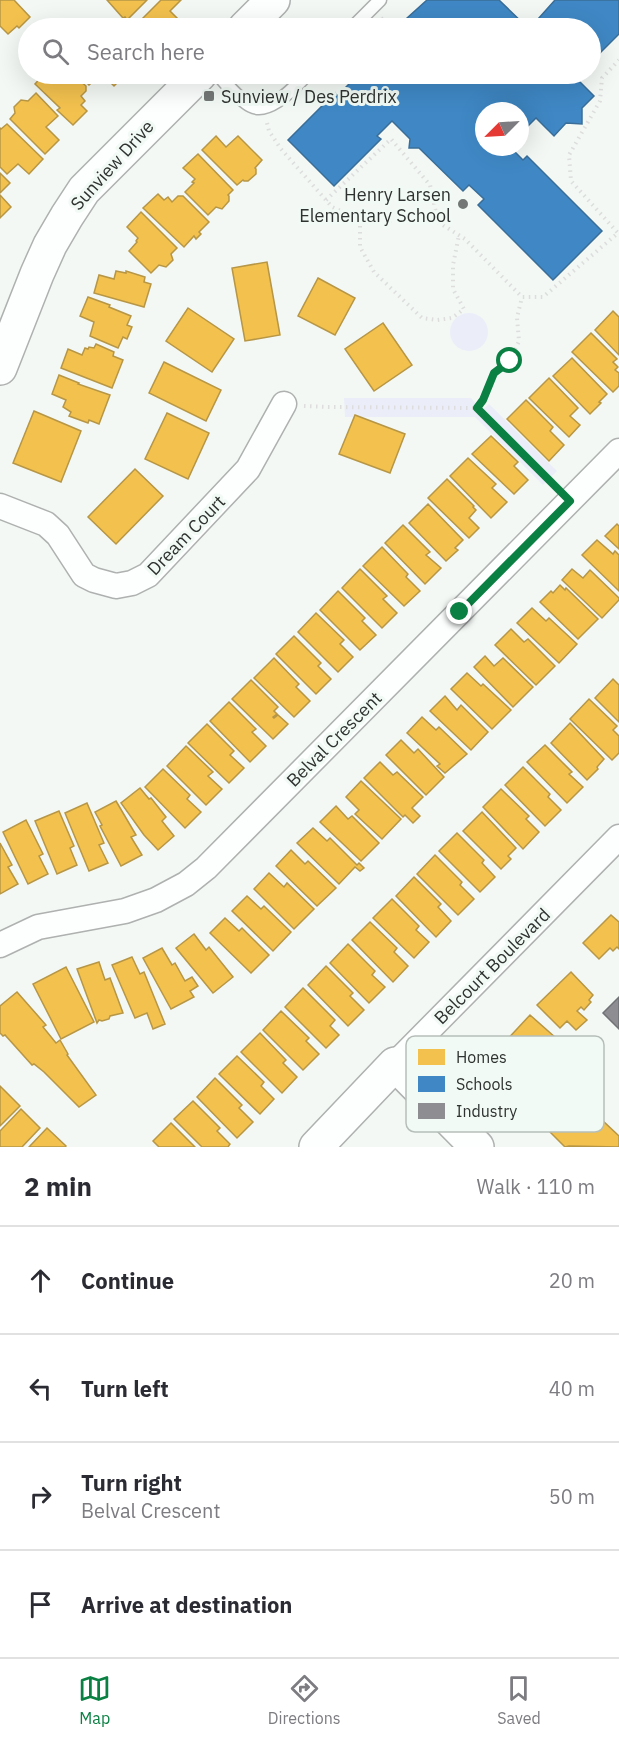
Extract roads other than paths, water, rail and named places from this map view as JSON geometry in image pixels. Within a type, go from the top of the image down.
[{"type":"street","name":"Sunview Drive","points":[[0,368],[50,246],[84,190],[190,84]]},
{"type":"street","name":"Dream Court","points":[[0,506],[46,524],[58,535],[84,575],[116,586],[132,583],[148,575],[248,470],[284,404]]},
{"type":"street","name":"Belval Crescent","points":[[0,945],[39,927],[125,911],[156,900],[186,884],[207,868],[619,452]]},
{"type":"street","name":"Belcourt Boulevard","points":[[423,1036],[619,837]]},
{"type":"street","name":"Belcourt Boulevard","points":[[316,1147],[406,1053]]},
{"type":"street","points":[[395,1064],[406,1075]]},
{"type":"street","points":[[462,1132],[477,1147]]},
{"type":"lane","points":[[362,18],[380,0]]},
{"type":"lane","points":[[226,84],[252,107],[264,107],[285,98],[298,84]]},
{"type":"place","name":"Sunview / Des Perdrix","points":[[209,96]]},
{"type":"place","name":"Henry Larsen Elementary School","points":[[463,204]]}]
